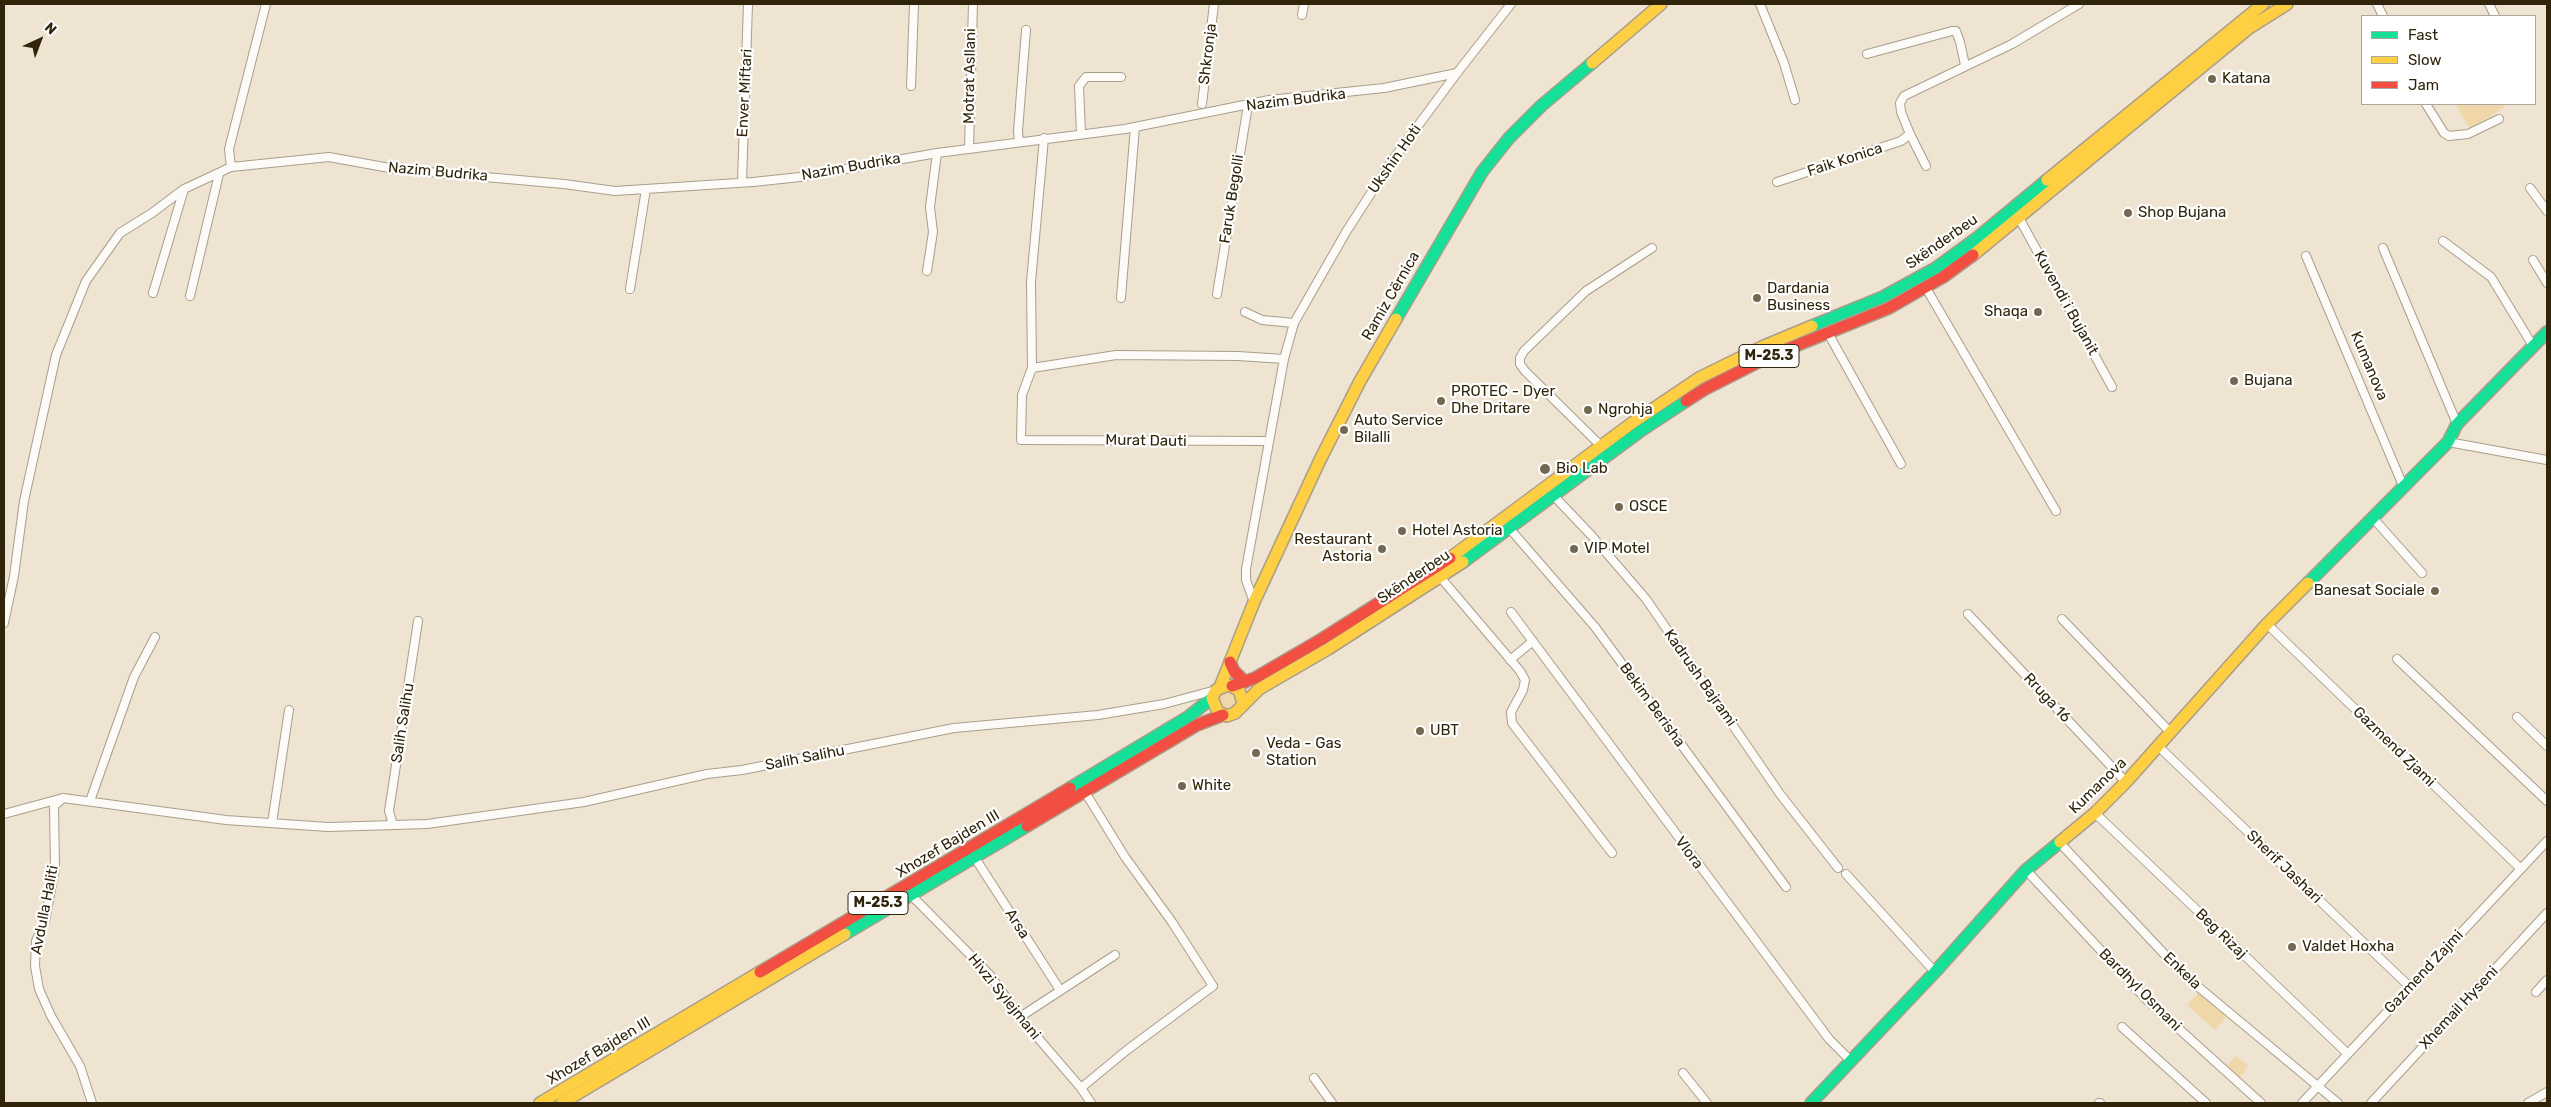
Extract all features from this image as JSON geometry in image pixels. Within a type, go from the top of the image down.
[{"type":"main road","name":"Ramiz Cërnica","points":[[1216,692],[1300,500],[1360,381],[1482,172],[1509,138],[1541,106],[1661,4]]},
{"type":"main road","name":"Skënderbeu","points":[[1240,687],[1322,639],[1434,569],[1601,446],[1699,378],[1764,346],[1883,297],[1936,268],[1977,238],[2263,4]]},
{"type":"main road","name":"Skënderbeu","points":[[1240,687],[1259,689],[1368,625],[1441,578],[1510,529],[1639,432],[1705,389],[1768,357],[1889,308],[1943,278],[2019,218],[2249,28],[2287,4]]},
{"type":"main road","name":"Kumanova","points":[[1811,1103],[1935,972],[2026,870],[2094,813],[2126,782],[2267,624],[2404,488],[2448,442],[2457,424],[2547,332]]},
{"type":"main road","points":[[1230,662],[1240,687]]},
{"type":"main road","name":"M-25.3","points":[[1216,692],[1240,687],[1235,713],[1222,715]]},
{"type":"main road","points":[[1216,692],[1215,709],[1222,715]]},
{"type":"main road","name":"Xhozef Bajden III","points":[[540,1103],[1188,717],[1216,692]]},
{"type":"main road","name":"Xhozef Bajden III","points":[[562,1103],[1197,725],[1222,715]]},
{"type":"street","points":[[231,167],[229,149],[266,4]]},
{"type":"street","name":"Enver Miftari","points":[[742,182],[748,4]]},
{"type":"street","points":[[911,86],[914,4]]},
{"type":"street","name":"Motrat Asllani","points":[[969,148],[973,4]]},
{"type":"street","name":"Shkronja","points":[[1202,104],[1214,4]]},
{"type":"street","points":[[1302,15],[1304,4]]},
{"type":"street","name":"Ukshin Hoti","points":[[1254,602],[1246,580],[1246,569],[1284,359],[1294,323],[1328,262],[1391,162],[1511,4]]},
{"type":"street","points":[[1760,4],[1784,63],[1795,100]]},
{"type":"street","points":[[1926,166],[1901,112],[1900,103],[1904,96],[2012,44],[2079,4]]},
{"type":"street","points":[[1019,142],[1018,131],[1026,30]]},
{"type":"street","points":[[1867,54],[1952,31],[1956,32],[1960,42],[1965,65]]},
{"type":"street","name":"Nazim Budrika","points":[[4,623],[14,576],[24,502],[56,355],[86,281],[120,232],[152,213],[184,189],[220,174],[231,167],[329,156],[395,169],[554,183],[615,191],[742,182],[800,177],[969,148],[1135,127],[1248,105],[1296,97],[1384,88],[1457,73]]},
{"type":"street","points":[[1081,133],[1079,86],[1086,77],[1121,77]]},
{"type":"street","name":"Faruk Begolli","points":[[1217,294],[1248,105]]},
{"type":"street","points":[[2427,105],[2444,132],[2449,136],[2468,134],[2499,119]]},
{"type":"street","points":[[1121,298],[1135,127]]},
{"type":"street","name":"Faik Konica","points":[[1777,182],[1901,142],[1910,134]]},
{"type":"street","points":[[1044,138],[1031,282],[1032,368],[1116,355],[1238,356],[1284,359]]},
{"type":"street","points":[[927,271],[933,232],[930,207],[937,153]]},
{"type":"street","points":[[190,296],[220,174]]},
{"type":"street","points":[[2530,188],[2547,211]]},
{"type":"street","points":[[153,294],[184,189]]},
{"type":"street","points":[[630,289],[646,189]]},
{"type":"street","name":"Kuvendi i Bujanit","points":[[2019,218],[2112,387]]},
{"type":"street","points":[[2443,242],[2491,277],[2533,346]]},
{"type":"street","points":[[1601,446],[1525,371],[1520,364],[1520,358],[1524,351],[1586,291],[1652,248]]},
{"type":"street","points":[[2383,248],[2457,424]]},
{"type":"street","name":"Kumanova","points":[[2306,256],[2404,488]]},
{"type":"street","points":[[2533,260],[2547,283]]},
{"type":"street","name":"Skënderbeu","points":[[1926,288],[2056,511]]},
{"type":"street","points":[[1245,312],[1262,320],[1294,323]]},
{"type":"street","points":[[1828,333],[1901,464]]},
{"type":"street","name":"Murat Dauti","points":[[1032,368],[1022,396],[1019,438],[1023,441],[1270,441]]},
{"type":"street","points":[[2448,442],[2547,460]]},
{"type":"street","name":"Kadrush Bajrami","points":[[1554,496],[1646,599],[1780,794],[1838,868]]},
{"type":"street","points":[[2373,518],[2422,573]]},
{"type":"street","name":"Bekim Berisha","points":[[1510,529],[1595,627],[1786,887]]},
{"type":"street","points":[[1441,578],[1525,680],[1523,690],[1511,712],[1512,723],[1612,853]]},
{"type":"street","name":"Vlora","points":[[1511,612],[1829,1038],[1851,1061]]},
{"type":"street","name":"Rruga 16","points":[[1968,614],[2126,782]]},
{"type":"street","points":[[2062,619],[2171,733]]},
{"type":"street","name":"Salih Salihu","points":[[393,825],[389,811],[418,621]]},
{"type":"street","name":"Gazmend Zjami","points":[[2267,624],[2521,869]]},
{"type":"street","points":[[90,800],[134,677],[155,637]]},
{"type":"street","points":[[1510,660],[1533,641]]},
{"type":"street","points":[[2397,659],[2547,801]]},
{"type":"street","name":"Salih Salihu","points":[[4,814],[63,798],[90,800],[226,820],[328,827],[427,824],[584,802],[707,774],[742,770],[945,729],[1098,715],[1164,704],[1216,692]]},
{"type":"street","points":[[272,823],[289,710]]},
{"type":"street","points":[[2517,717],[2547,746]]},
{"type":"street","name":"Sherif Jashari","points":[[2158,746],[2410,987]]},
{"type":"street","points":[[1081,1088],[1127,1050],[1213,986],[1172,922],[1125,857],[1085,792]]},
{"type":"street","name":"Avdulla Haliti","points":[[63,798],[54,806],[55,868],[45,921],[36,941],[34,966],[39,989],[51,1016],[80,1066],[92,1103]]},
{"type":"street","name":"Beg Rizaj","points":[[2094,813],[2348,1054]]},
{"type":"street","name":"Gazmend Zajmi","points":[[2302,1103],[2547,841]]},
{"type":"street","name":"Enkela","points":[[2059,842],[2184,975],[2319,1086]]},
{"type":"street","name":"Arsa","points":[[975,858],[1060,990]]},
{"type":"street","name":"Bardhyl Osmani","points":[[2026,870],[2147,1000],[2261,1103]]},
{"type":"street","points":[[1846,874],[1935,972]]},
{"type":"street","name":"Hivzi Sylejmani","points":[[912,896],[990,975],[1020,1017],[1081,1088],[1091,1103]]},
{"type":"street","name":"Xhemail Hyseni","points":[[2371,1103],[2547,913]]},
{"type":"street","points":[[1020,1017],[1115,955]]},
{"type":"street","points":[[2536,992],[2547,980]]},
{"type":"street","points":[[2122,1027],[2206,1103]]},
{"type":"street","points":[[1683,1073],[1707,1103]]},
{"type":"street","points":[[1314,1078],[1332,1103]]},
{"type":"street","points":[[2319,1086],[2338,1103]]},
{"type":"street","points":[[2528,1103],[2547,1092]]},
{"type":"shaded area","points":[[2456,105],[2504,105],[2505,107],[2470,129]]},
{"type":"shaded area","points":[[1228,691],[1235,694],[1237,701],[1230,711],[1219,707],[1218,696]]},
{"type":"shaded area","points":[[2198,993],[2227,1016],[2215,1030],[2187,1005]]},
{"type":"shaded area","points":[[2236,1056],[2248,1066],[2239,1079],[2226,1067]]},
{"type":"traffic: fast","points":[[1396,319],[1482,172],[1509,138],[1541,106],[1592,63]]},
{"type":"traffic: fast","points":[[1812,326],[1883,297],[1936,268],[1977,238],[2047,180]]},
{"type":"traffic: fast","points":[[2308,583],[2448,442],[2457,424],[2547,332]]},
{"type":"traffic: fast","points":[[1463,562],[1639,432],[1686,401]]},
{"type":"traffic: fast","points":[[1070,788],[1188,717],[1212,698]]},
{"type":"traffic: fast","points":[[845,934],[1027,826]]},
{"type":"traffic: fast","points":[[1811,1103],[1935,972],[2026,870],[2060,842]]},
{"type":"traffic: slow","points":[[1592,63],[1661,4]]},
{"type":"traffic: slow","points":[[2047,180],[2263,4]]},
{"type":"traffic: slow","points":[[1973,255],[2249,28],[2287,4]]},
{"type":"traffic: slow","points":[[1220,687],[1254,602],[1320,460],[1360,381],[1396,319]]},
{"type":"traffic: slow","points":[[1450,558],[1632,423],[1699,378],[1764,346],[1812,326]]},
{"type":"traffic: slow","points":[[1243,703],[1239,690],[1228,685],[1216,690],[1212,698],[1218,712],[1227,716],[1235,713],[1259,689],[1328,649],[1463,562]]},
{"type":"traffic: slow","points":[[2060,842],[2095,813],[2126,782],[2267,624],[2308,583]]},
{"type":"traffic: slow","points":[[562,1103],[845,934]]},
{"type":"traffic: slow","points":[[540,1103],[760,972]]},
{"type":"traffic: jam","points":[[1686,401],[1705,389],[1768,357],[1889,308],[1943,277],[1973,255]]},
{"type":"traffic: jam","points":[[1232,686],[1255,678],[1322,639],[1450,558]]},
{"type":"traffic: jam","points":[[1230,662],[1234,671],[1245,682]]},
{"type":"traffic: jam","points":[[1027,826],[1197,725],[1223,715]]},
{"type":"traffic: jam","points":[[760,972],[1070,788]]},
{"type":"place","name":"Katana","points":[[2212,79]]},
{"type":"place","name":"Shop Bujana","points":[[2128,213]]},
{"type":"place","name":"Dardania Business","points":[[1757,298]]},
{"type":"place","name":"Shaqa","points":[[2038,312]]},
{"type":"place","name":"Bujana","points":[[2234,381]]},
{"type":"place","name":"PROTEC - Dyer Dhe Dritare","points":[[1441,401]]},
{"type":"place","name":"Ngrohja","points":[[1588,410]]},
{"type":"place","name":"Auto Service Bilalli","points":[[1344,430]]},
{"type":"place","name":"Bio Lab","points":[[1545,469]]},
{"type":"place","name":"OSCE","points":[[1619,507]]},
{"type":"place","name":"Hotel Astoria","points":[[1402,531]]},
{"type":"place","name":"Restaurant Astoria","points":[[1382,549]]},
{"type":"place","name":"VIP Motel","points":[[1574,549]]},
{"type":"place","name":"Banesat Sociale","points":[[2435,591]]},
{"type":"place","name":"UBT","points":[[1420,731]]},
{"type":"place","name":"Veda - Gas Station","points":[[1256,753]]},
{"type":"place","name":"White","points":[[1182,786]]},
{"type":"place","name":"Valdet Hoxha","points":[[2292,947]]}]
